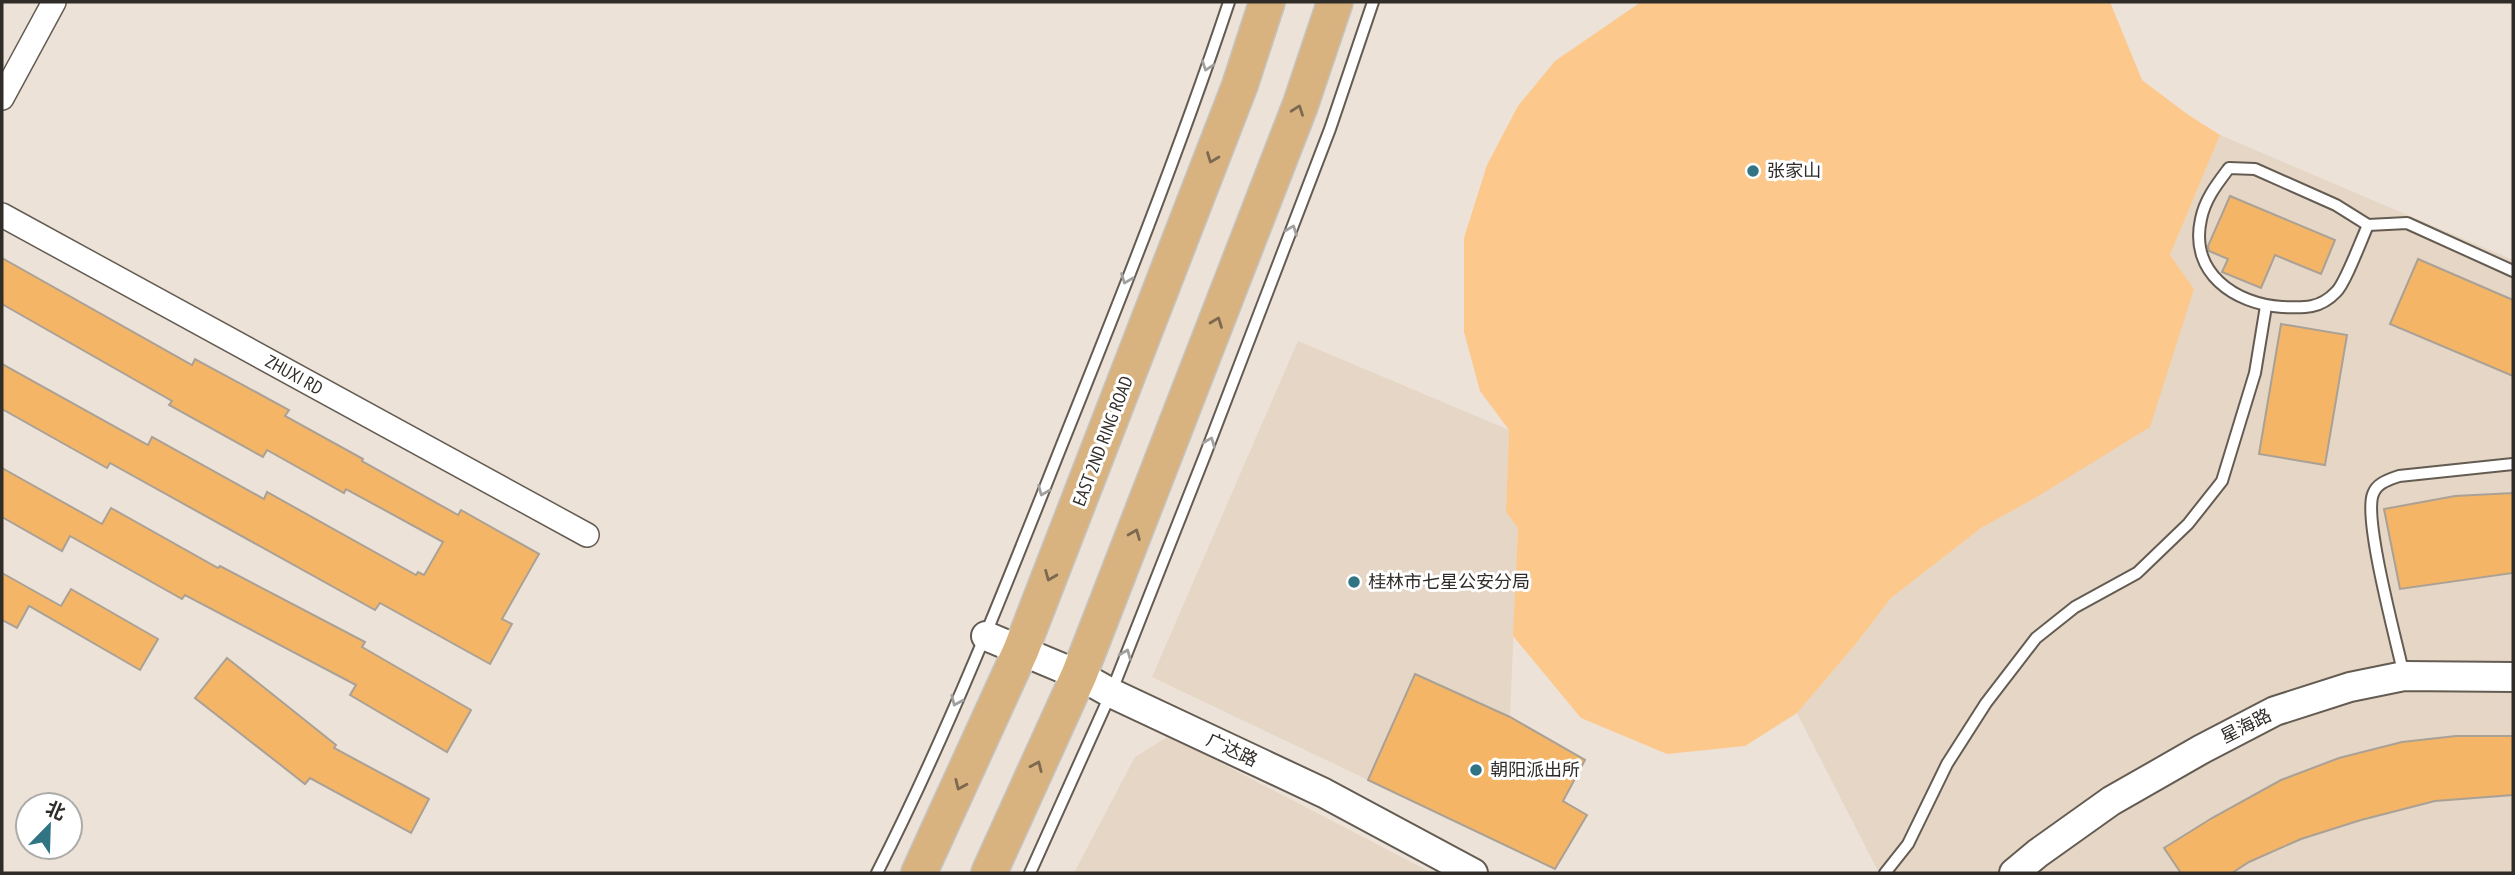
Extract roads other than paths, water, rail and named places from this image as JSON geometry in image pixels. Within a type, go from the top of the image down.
[{"type":"main road","name":"EAST 2ND RING ROAD","points":[[919,873],[1021,650],[1240,85],[1268,2]]},
{"type":"main road","points":[[989,873],[1079,675],[1300,106],[1335,2]]},
{"type":"street","points":[[2,99],[54,2]]},
{"type":"street","name":"ZHUXI RD","points":[[2,215],[587,536]]},
{"type":"street","name":"广达路","points":[[986,636],[1079,675],[1111,694],[1324,793],[1473,873]]},
{"type":"street","name":"星海路","points":[[2014,873],[2111,801],[2276,711],[2350,687],[2404,676],[2513,677]]},
{"type":"lane","points":[[877,873],[986,636],[1200,86],[1228,2]]},
{"type":"lane","points":[[1030,873],[1111,694],[1200,468],[1325,142],[1373,2]]},
{"type":"lane","points":[[2368,225],[2337,292],[2311,309],[2266,306],[2238,297],[2218,281],[2204,264],[2199,245],[2201,220],[2211,191],[2229,168],[2255,169],[2336,205],[2368,225],[2407,223],[2513,271]]},
{"type":"lane","points":[[1885,873],[1908,845],[1947,764],[1986,703],[2036,638],[2075,607],[2137,573],[2188,524],[2222,481],[2255,373],[2266,306]]},
{"type":"lane","points":[[2404,676],[2370,510],[2375,489],[2399,476],[2513,464]]},
{"type":"place","name":"张家山","points":[[1753,171]]},
{"type":"place","name":"桂林市七星公安分局","points":[[1354,582]]},
{"type":"place","name":"朝阳派出所","points":[[1476,770]]}]
